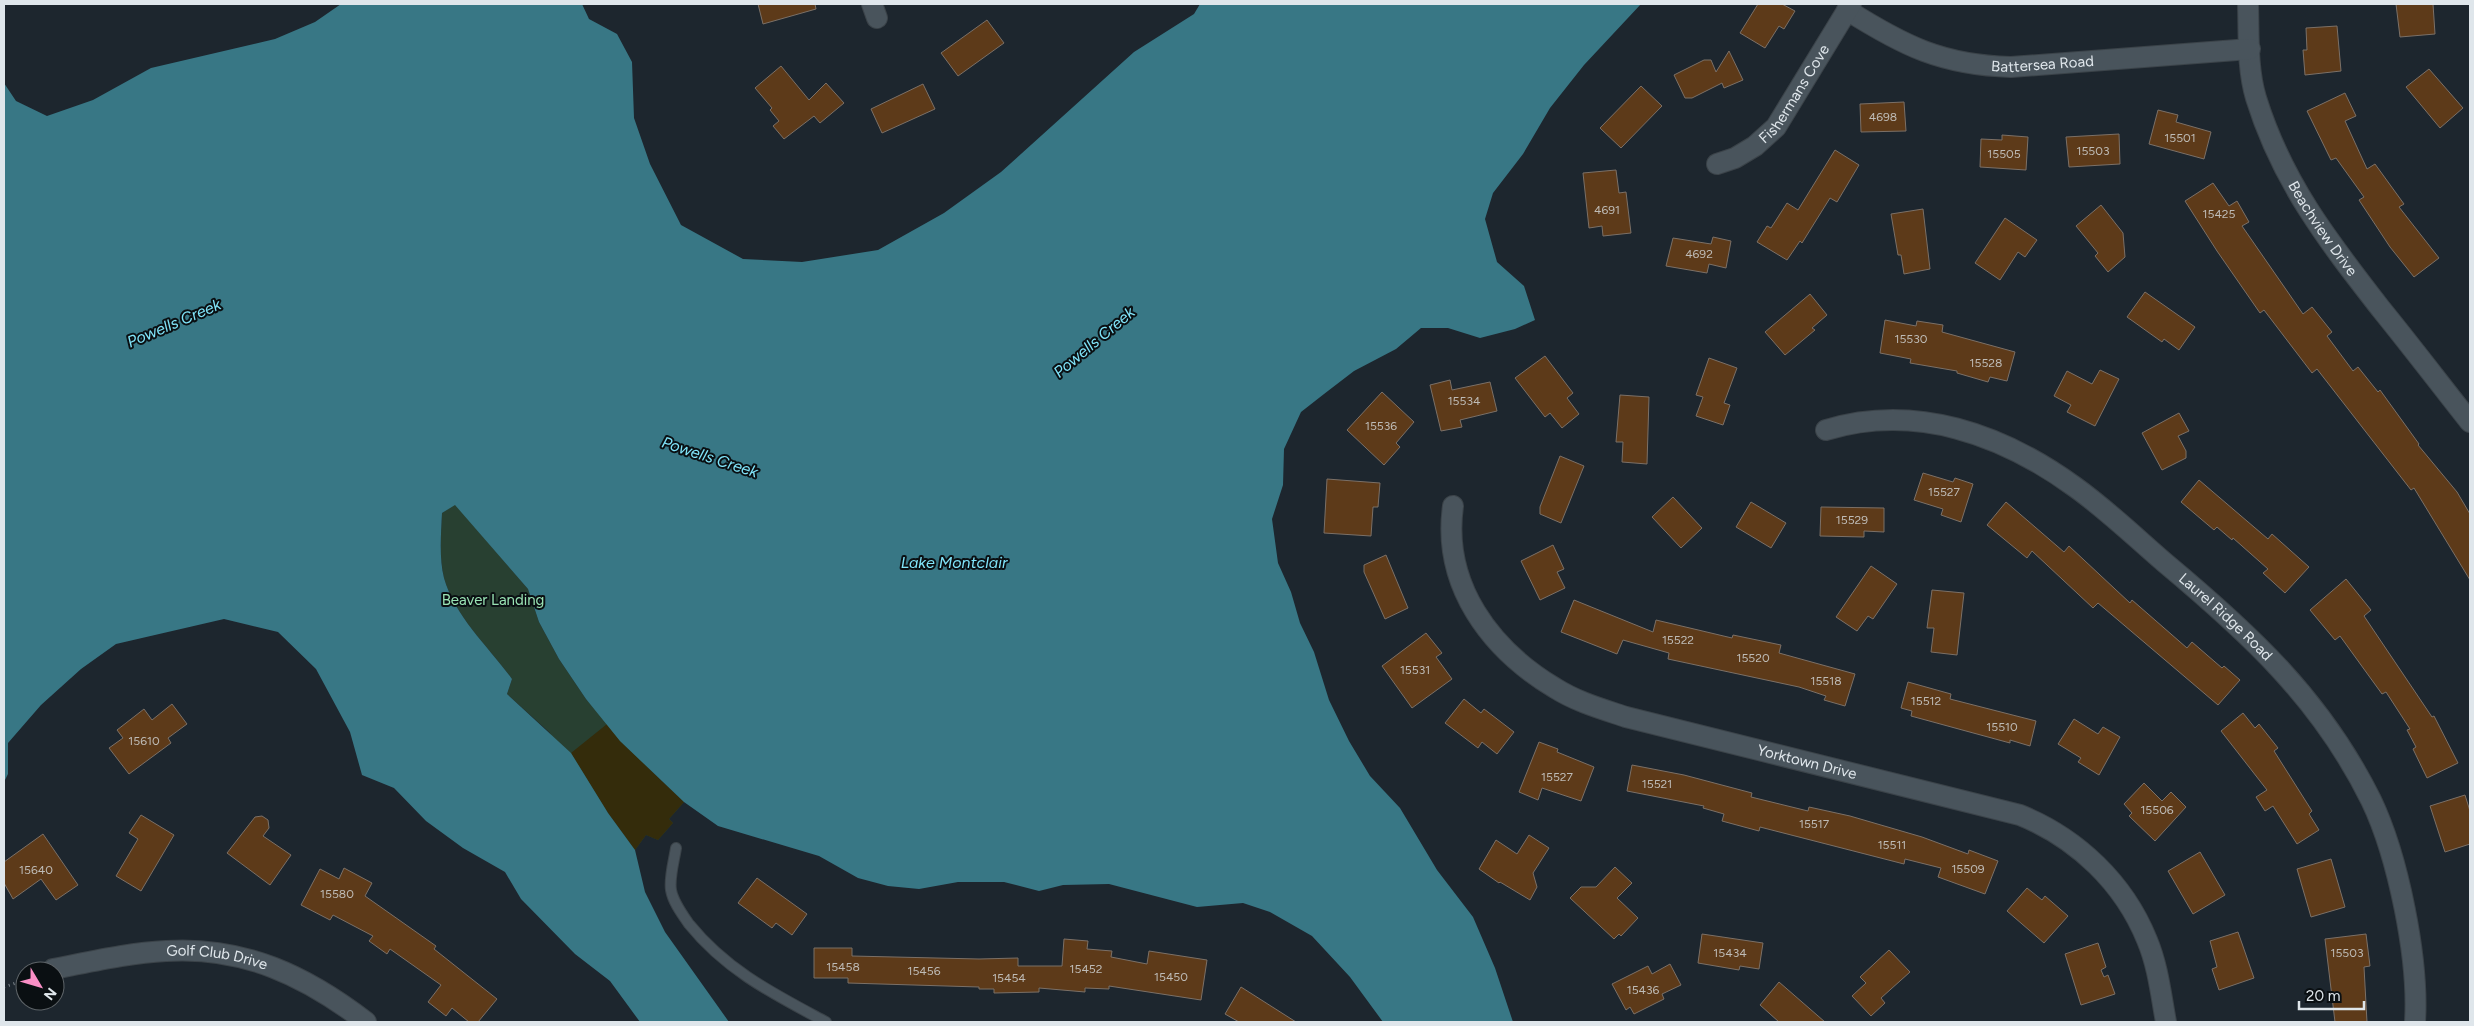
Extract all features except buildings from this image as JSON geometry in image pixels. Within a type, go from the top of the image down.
[{"type":"street","name":"Beachview Drive","points":[[2248,4],[2250,49],[2256,97],[2274,146],[2297,194],[2325,238],[2470,422]]},
{"type":"street","name":"Battersea Road","points":[[1849,7],[1904,45],[1943,59],[1984,66],[2011,67],[2250,49]]},
{"type":"street","name":"Fishermans Cove","points":[[1717,164],[1735,158],[1755,146],[1776,127],[1849,7]]},
{"type":"street","name":"Laurel Ridge Road","points":[[1826,430],[1875,420],[1911,419],[1960,430],[2002,445],[2033,460],[2076,488],[2230,618],[2270,656],[2306,698],[2344,752],[2371,800],[2388,841],[2407,928],[2412,963],[2415,1022]]},
{"type":"street","name":"Yorktown Drive","points":[[1453,506],[1451,544],[1456,572],[1466,597],[1483,623],[1506,650],[1532,674],[1588,705],[1626,717],[2020,815],[2062,836],[2089,857],[2113,882],[2132,910],[2147,940],[2158,972],[2166,1022]]},
{"type":"street","name":"Golf Club Drive","points":[[65,967],[130,954],[167,950],[204,951],[240,956],[302,979],[334,998],[366,1022]]},
{"type":"lane","points":[[676,848],[671,890],[679,910],[698,934],[724,960],[754,983],[826,1022]]},
{"type":"green space","name":"Beaver Landing","points":[[455,504],[528,589],[539,622],[559,659],[586,699],[651,771],[684,802],[669,819],[673,823],[658,840],[646,835],[635,850],[549,732],[507,694],[512,679],[464,619],[449,592],[444,578],[441,554],[442,513]]},
{"type":"sand","points":[[607,724],[620,741],[684,802],[669,819],[673,823],[658,840],[646,835],[635,850],[608,813],[571,753]]},
{"type":"water","name":"Lake Montclair","points":[[341,4],[582,4],[589,19],[617,34],[632,62],[634,118],[650,164],[681,225],[743,259],[802,262],[878,250],[944,213],[1001,172],[1134,52],[1194,14],[1200,4],[1641,4],[1584,65],[1550,108],[1523,154],[1493,193],[1485,219],[1497,262],[1524,286],[1535,320],[1515,329],[1480,338],[1448,328],[1421,328],[1396,349],[1354,371],[1301,412],[1284,449],[1283,485],[1272,519],[1278,563],[1291,592],[1300,623],[1314,652],[1329,700],[1349,741],[1370,776],[1400,808],[1437,870],[1473,917],[1495,968],[1513,1022],[1383,1022],[1350,977],[1312,936],[1270,912],[1243,903],[1197,907],[1109,884],[1063,885],[1039,891],[1004,882],[958,882],[919,889],[888,886],[858,878],[819,856],[718,826],[684,802],[620,741],[586,699],[559,659],[539,622],[528,589],[455,505],[442,513],[441,562],[444,578],[456,606],[464,619],[512,679],[507,694],[571,753],[608,813],[635,850],[645,892],[665,932],[729,1022],[640,1022],[610,981],[575,954],[521,899],[505,872],[463,848],[426,821],[394,788],[362,775],[350,732],[316,669],[278,632],[224,619],[116,644],[81,669],[41,705],[8,743],[8,774],[4,782],[4,83],[16,101],[47,116],[93,100],[151,68],[275,39],[315,22]]},
{"type":"water label","name":"Powells Creek","points":[[174,323]]},
{"type":"water label","name":"Powells Creek","points":[[1094,342]]},
{"type":"water label","name":"Powells Creek","points":[[710,457]]}]
